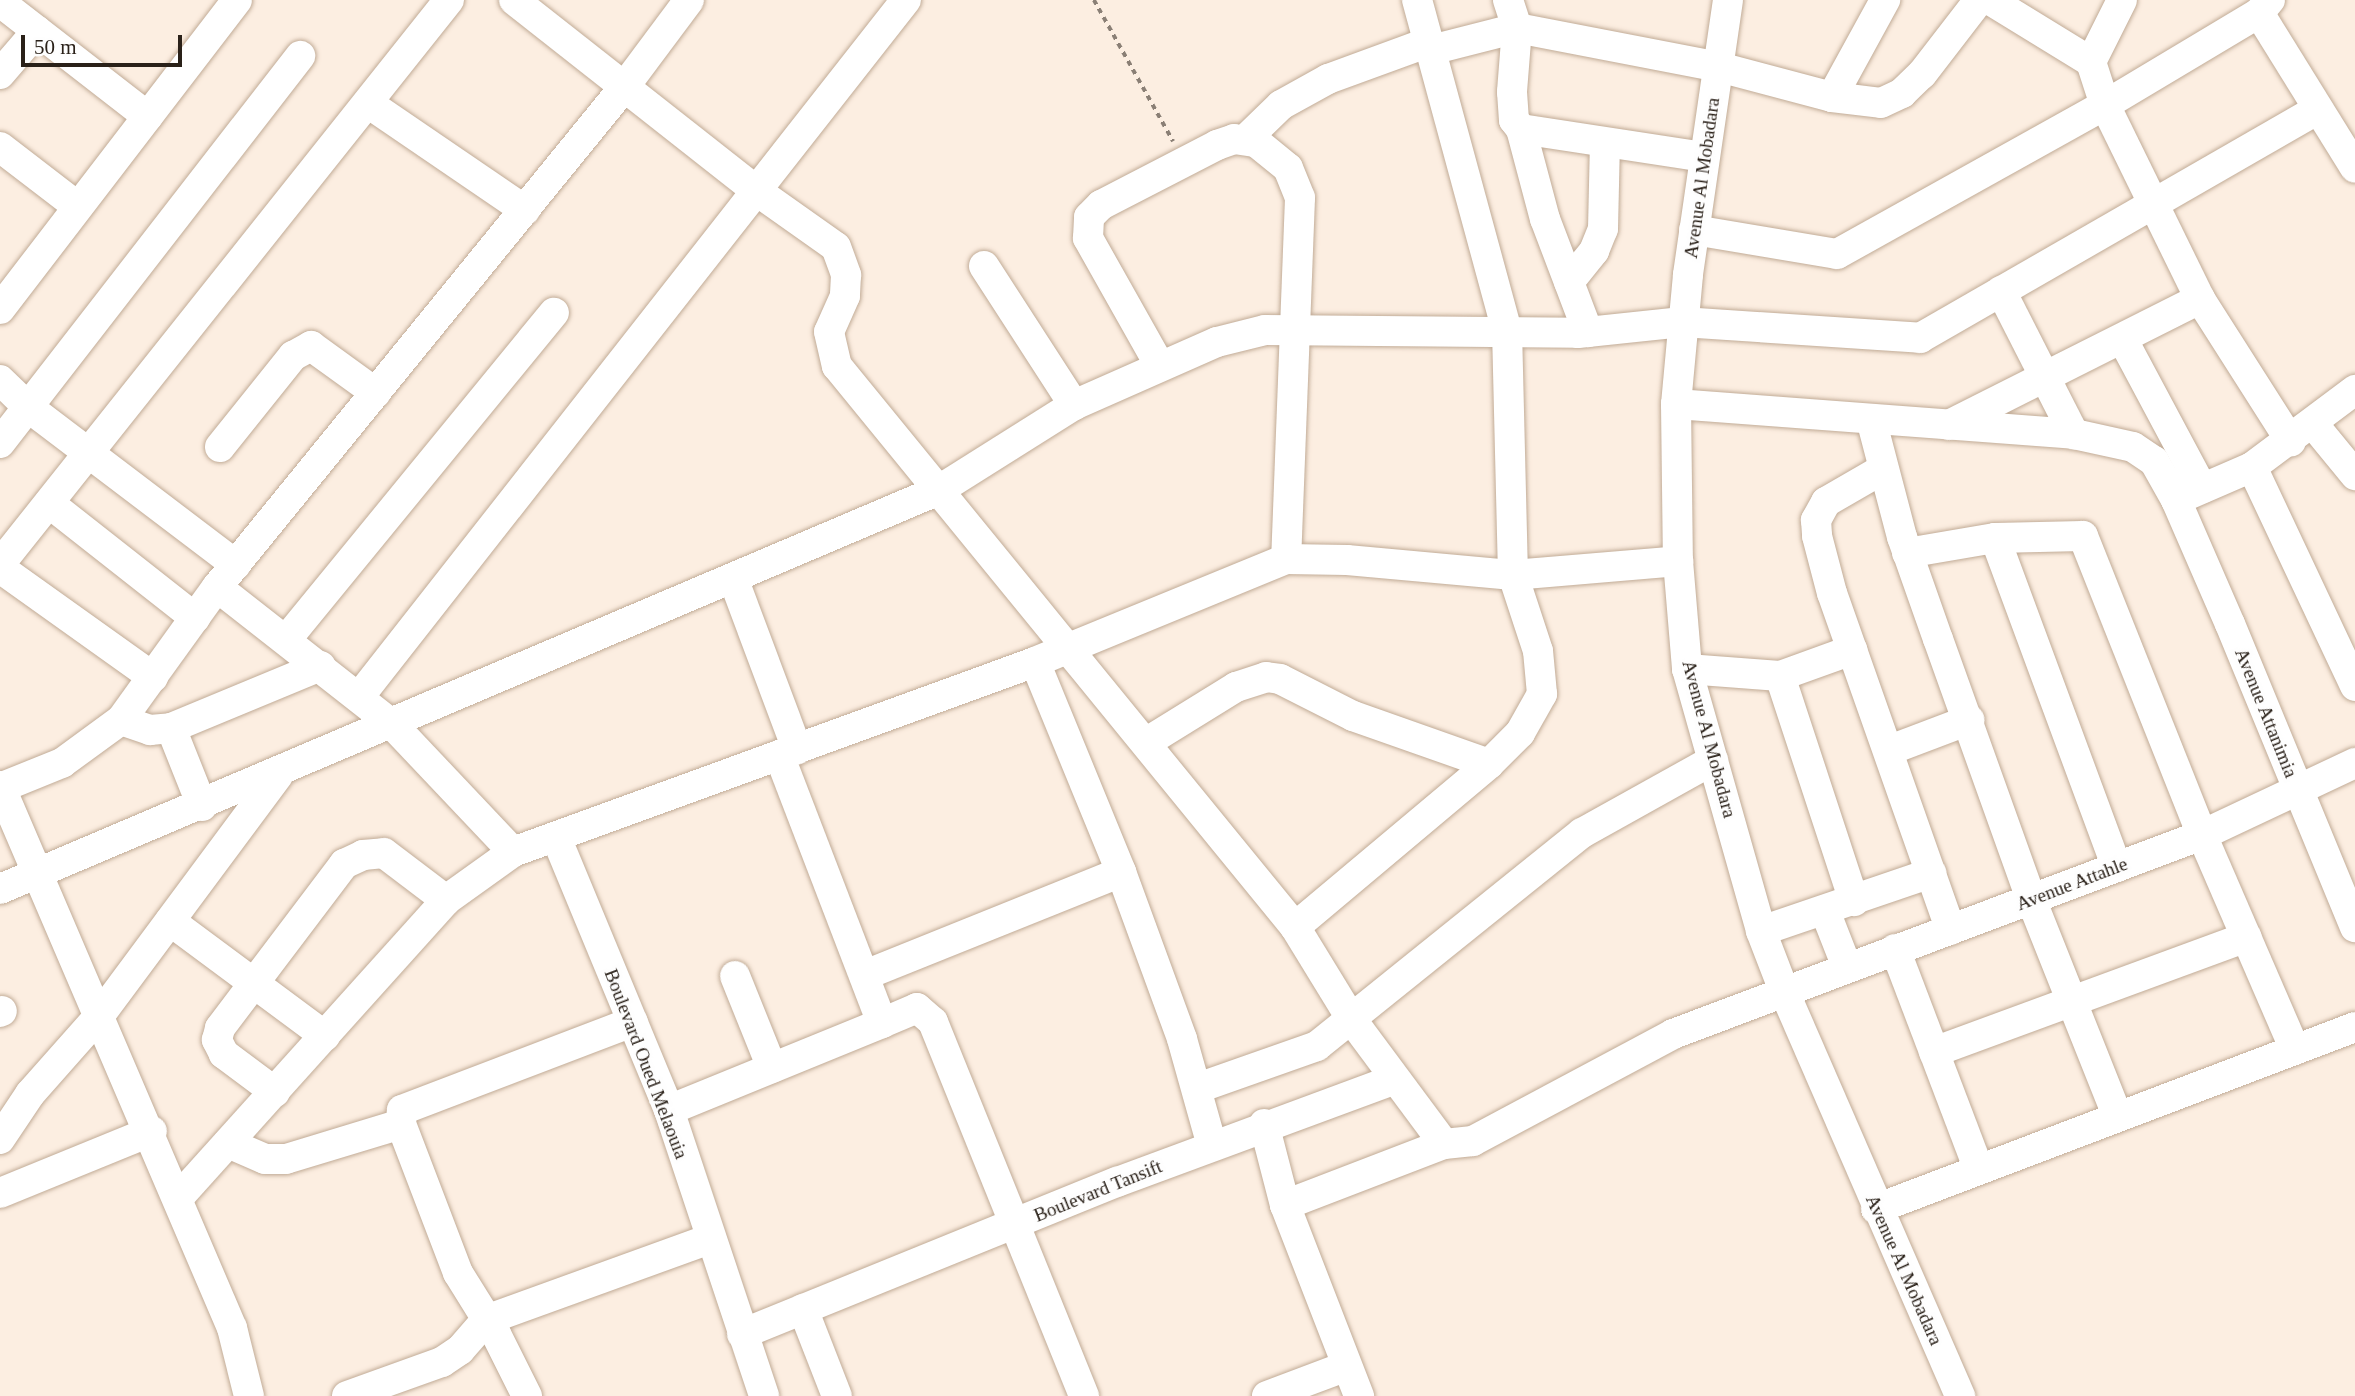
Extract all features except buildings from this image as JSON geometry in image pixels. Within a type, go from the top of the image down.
[{"type":"street","points":[[3,298],[148,117],[237,0]]},
{"type":"street","points":[[153,677],[0,566],[449,0]]},
{"type":"street","points":[[514,0],[754,189],[836,247],[846,275],[845,296],[829,332],[832,356],[1295,927],[1352,1020],[1444,1144]]},
{"type":"street","points":[[249,1396],[232,1328],[179,1197],[152,1131],[36,875],[0,787],[61,763],[121,720],[227,576],[625,86],[690,0]]},
{"type":"street","points":[[359,697],[754,189],[905,0]]},
{"type":"street","points":[[1295,927],[1489,764],[1520,733],[1542,694],[1538,651],[1513,575],[1507,331],[1417,0]]},
{"type":"street","name":"Avenue Al Mobadara","points":[[1728,0],[1694,230],[1675,404],[1678,561],[1687,669],[1761,931],[1876,1209],[1961,1396]]},
{"type":"street","points":[[1832,97],[1885,0]]},
{"type":"street","points":[[1160,366],[1088,238],[1086,226],[1101,205],[1217,145],[1247,138],[1281,105],[1328,79],[1430,46],[1512,14],[1832,97],[1881,103],[1902,93],[1944,49],[1979,0]]},
{"type":"street","points":[[1990,0],[2091,62],[2105,105],[2200,299],[2302,433],[2354,472]]},
{"type":"street","points":[[2091,62],[2122,0]]},
{"type":"street","points":[[0,2],[148,117]]},
{"type":"street","points":[[1694,230],[1837,254],[2105,105],[2264,6],[2317,110],[2350,149]]},
{"type":"street","points":[[1512,14],[1511,92],[1514,120],[1521,129],[1533,183],[1588,332]]},
{"type":"street","points":[[0,74],[37,31]]},
{"type":"street","points":[[0,443],[300,56]]},
{"type":"street","points":[[368,103],[525,210]]},
{"type":"street","points":[[0,889],[279,774],[939,490],[1074,405],[1160,366],[1243,334],[1296,329],[1588,332],[1682,322],[1920,338],[2317,110]]},
{"type":"street","points":[[1521,129],[1605,144],[1704,157]]},
{"type":"street","points":[[1247,138],[1277,154],[1288,168],[1300,198],[1286,559]]},
{"type":"street","points":[[1569,282],[1594,251],[1603,229],[1605,144]]},
{"type":"street","points":[[0,148],[77,206]]},
{"type":"street","points":[[984,266],[1074,405]]},
{"type":"street","points":[[2001,291],[2074,434]]},
{"type":"street","points":[[1949,426],[2200,299]]},
{"type":"street","points":[[286,639],[554,313]]},
{"type":"street","points":[[2123,340],[2189,494]]},
{"type":"street","points":[[220,447],[293,356],[311,346],[376,393]]},
{"type":"street","points":[[0,380],[28,407],[91,450],[227,576],[286,639],[392,724],[513,852]]},
{"type":"street","points":[[2189,494],[2252,467],[2302,433],[2355,390]]},
{"type":"street","points":[[1675,404],[2074,434],[2133,447],[2154,461],[2189,494]]},
{"type":"street","points":[[1871,419],[1907,553],[2031,899],[2075,1000],[2117,1115]]},
{"type":"street","points":[[2252,467],[2355,686]]},
{"type":"street","points":[[1883,468],[1833,496],[1816,520],[1822,560],[1951,930]]},
{"type":"street","name":"Avenue Attanimia","points":[[2189,494],[2296,791],[2355,927]]},
{"type":"street","points":[[48,503],[195,618]]},
{"type":"street","points":[[1907,553],[1995,538],[2083,536],[2202,835],[2295,1050]]},
{"type":"street","points":[[1995,538],[2117,867]]},
{"type":"street","points":[[179,1197],[446,900],[513,852],[1035,662],[1286,559],[1348,559],[1513,575],[1678,561]]},
{"type":"street","points":[[733,578],[788,752],[882,1023]]},
{"type":"street","points":[[1687,669],[1780,676],[1852,650]]},
{"type":"street","points":[[1035,662],[1121,872],[1198,1088],[1212,1146]]},
{"type":"street","points":[[121,720],[150,730],[170,728],[321,666]]},
{"type":"street","points":[[1780,676],[1854,901]]},
{"type":"street","points":[[1147,742],[1236,687],[1266,677],[1280,679],[1353,716],[1489,764]]},
{"type":"street","points":[[1890,750],[1969,720]]},
{"type":"street","points":[[170,728],[202,806]]},
{"type":"street","points":[[1198,1088],[1317,1046],[1582,833],[1713,760]]},
{"type":"street","name":"Avenue Attahle","points":[[1285,1205],[1444,1144],[1473,1141],[1674,1034],[2202,835],[2355,763]]},
{"type":"street","points":[[0,1139],[30,1094],[100,1016],[279,774]]},
{"type":"street","name":"Boulevard Oued Melaouia","points":[[556,837],[669,1110],[764,1396]]},
{"type":"street","points":[[275,1092],[224,1054],[217,1040],[251,982],[344,864],[363,855],[384,853],[446,900]]},
{"type":"street","points":[[865,975],[1121,872]]},
{"type":"street","points":[[1761,931],[1931,873]]},
{"type":"street","points":[[1825,911],[1847,967]]},
{"type":"street","points":[[170,921],[325,1036]]},
{"type":"street","points":[[1934,1052],[2248,937]]},
{"type":"street","points":[[1895,949],[1978,1168]]},
{"type":"street","points":[[735,976],[772,1068]]},
{"type":"street","points":[[669,1110],[912,1009],[927,1013],[1084,1396]]},
{"type":"street","points":[[527,1396],[458,1273],[401,1124],[402,1110],[410,1104],[633,1022]]},
{"type":"street","points":[[1876,1209],[2117,1115],[2355,1027]]},
{"type":"street","name":"Boulevard Tansift","points":[[742,1334],[1264,1125],[1395,1079]]},
{"type":"street","points":[[0,1105],[30,1094]]},
{"type":"street","points":[[228,1143],[265,1159],[286,1159],[401,1124]]},
{"type":"street","points":[[1264,1125],[1285,1205],[1359,1396]]},
{"type":"street","points":[[0,1193],[152,1131]]},
{"type":"street","points":[[347,1396],[442,1362],[460,1350],[486,1320],[710,1239]]},
{"type":"street","points":[[803,1309],[837,1396]]},
{"type":"street","points":[[1267,1396],[1347,1366]]},
{"type":"path","points":[[1094,0],[1184,162]]}]
